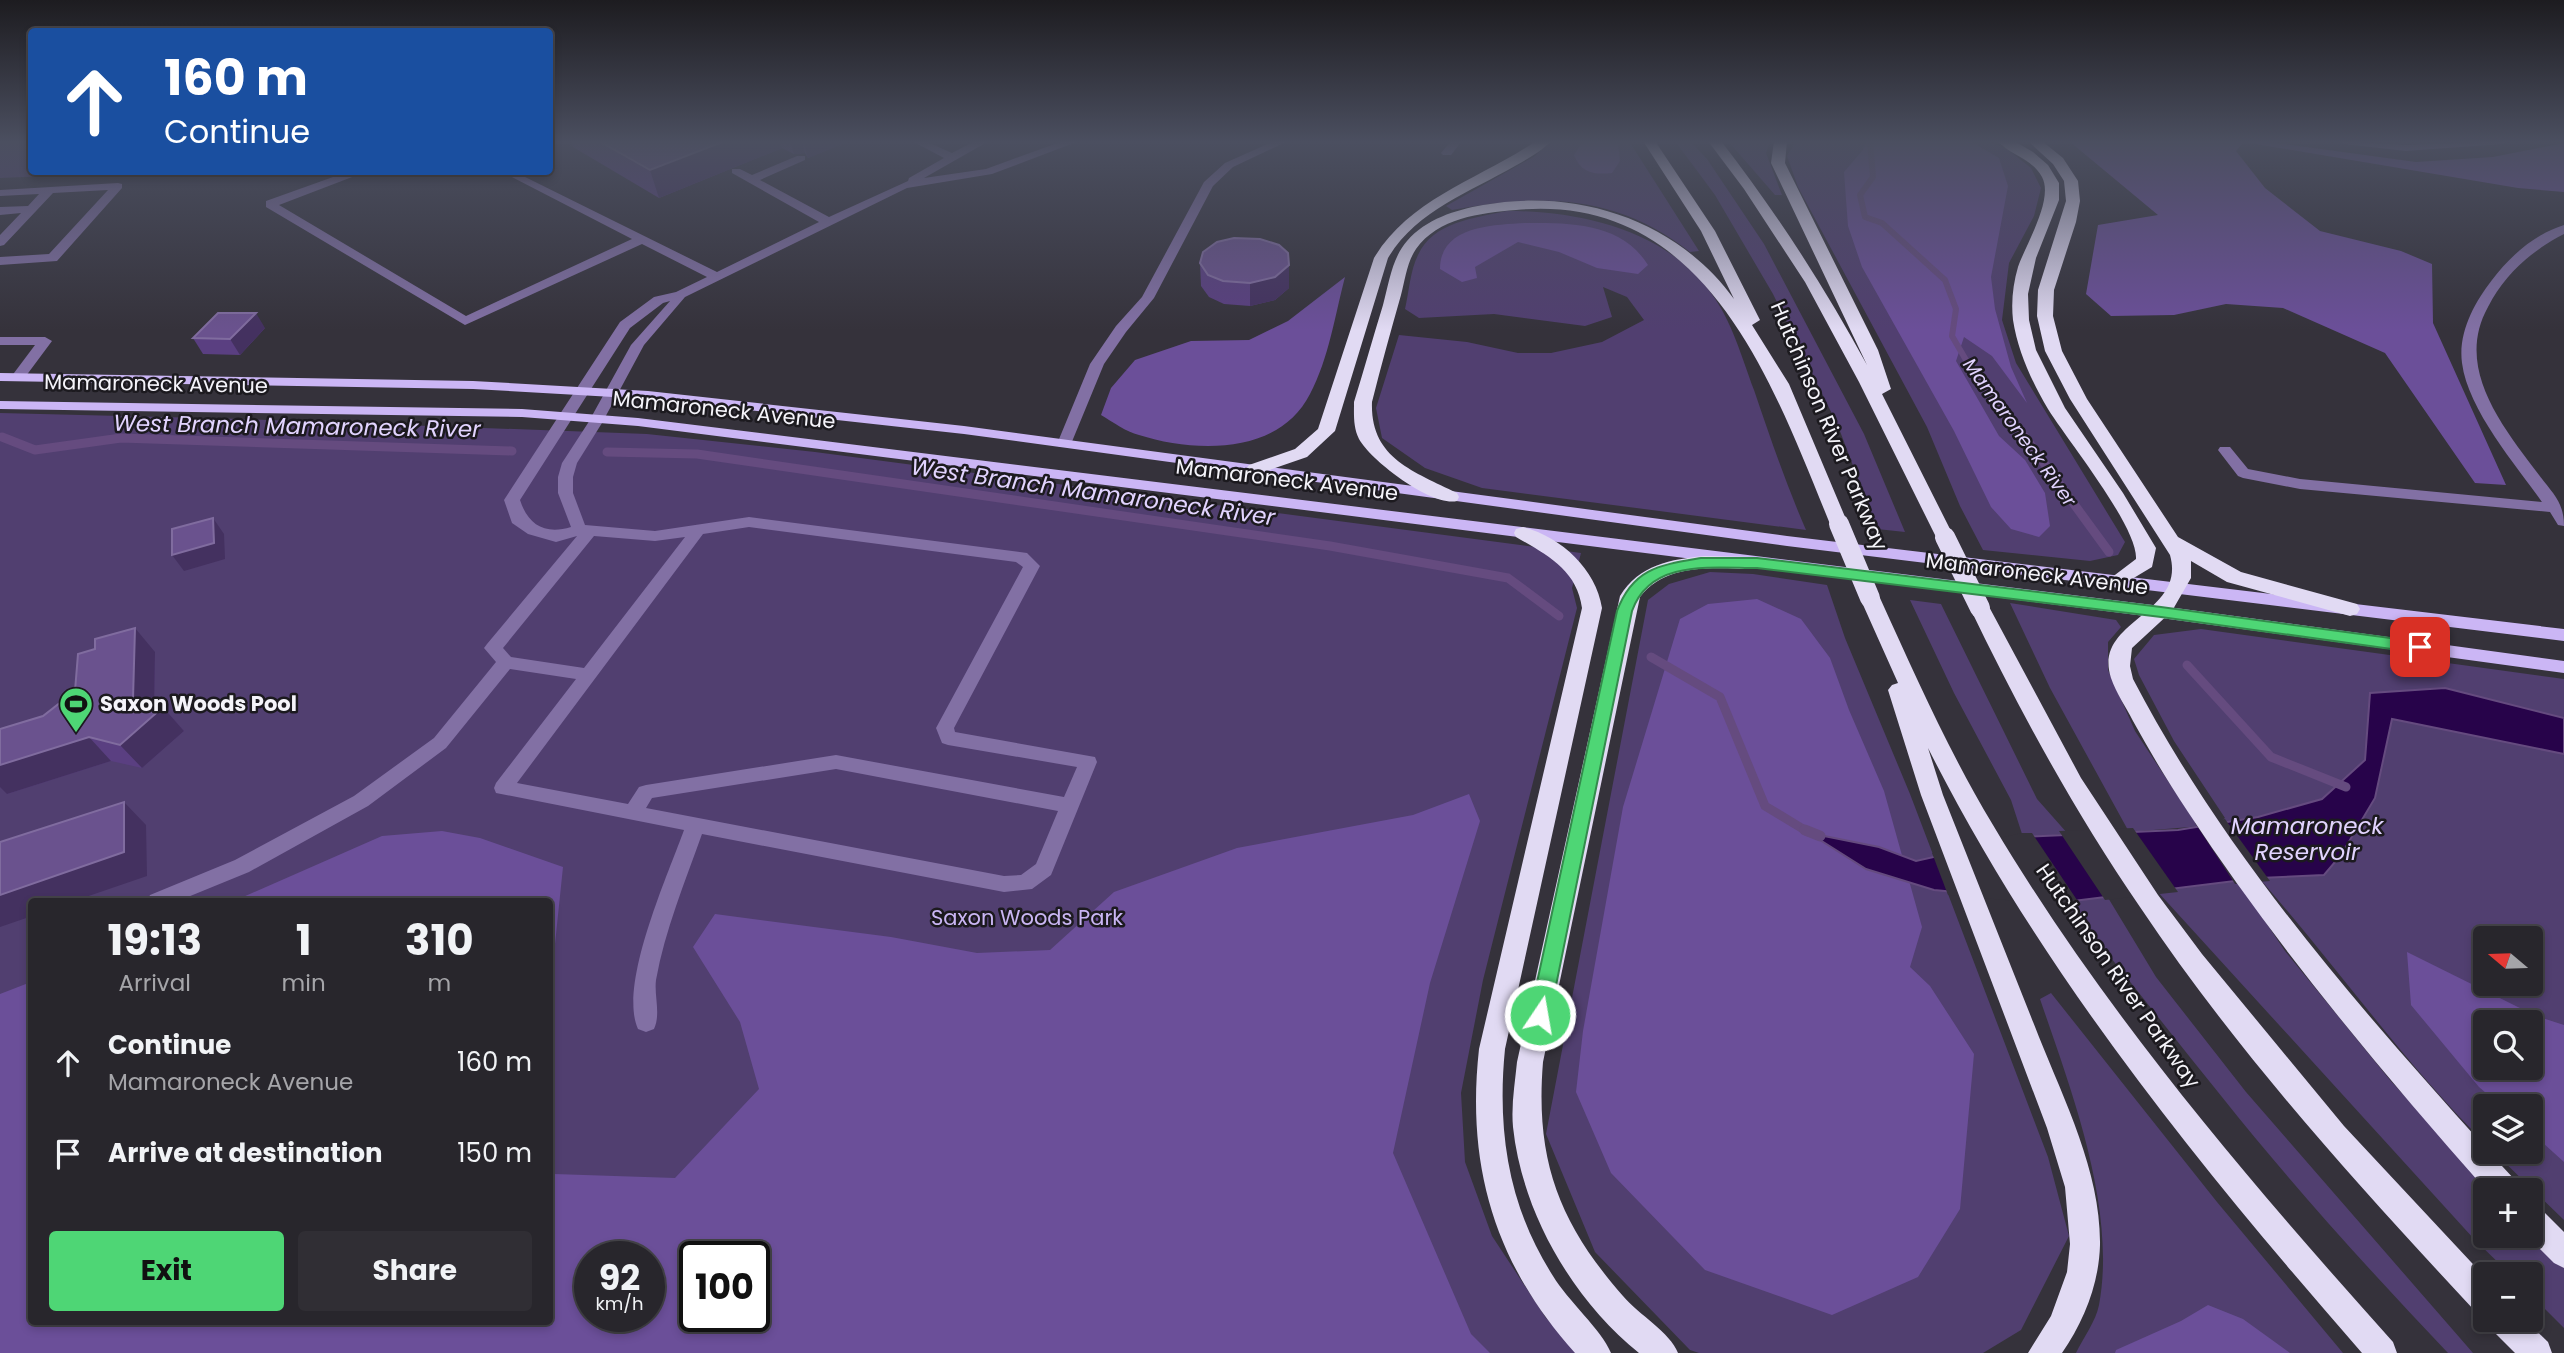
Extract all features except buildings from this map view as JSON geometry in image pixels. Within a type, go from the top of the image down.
[{"type":"highway","points":[[1255,469],[1301,453],[1326,431],[1381,258],[1389,241],[1412,220],[1439,204]]},
{"type":"highway","name":"Hutchinson River Parkway","points":[[1692,204],[1718,250],[1787,397],[1870,598],[1918,705],[1967,801],[2012,878],[2075,974],[2216,1160],[2382,1353]]},
{"type":"highway","name":"Hutchinson River Parkway","points":[[1763,204],[1809,273],[1905,454],[2024,696],[2084,802],[2142,890],[2204,976],[2312,1108],[2473,1286]]},
{"type":"highway","points":[[1798,204],[1870,350],[1905,454]]},
{"type":"highway","points":[[2050,204],[2024,273],[2020,297],[2021,322],[2032,357],[2052,397],[2146,548],[2145,562],[2118,581]]},
{"type":"highway","points":[[2074,204],[2045,290],[2045,316],[2051,344],[2083,405],[2172,542],[2184,572],[2161,612],[2126,639],[2118,657],[2119,668],[2150,731],[2193,800],[2301,950],[2398,1070],[2494,1178]]},
{"type":"highway","points":[[1450,497],[1383,459],[1367,440],[1360,421],[1363,402],[1408,248],[1428,229],[1465,213],[1507,205],[1557,205],[1604,214],[1654,233],[1687,255],[1715,284],[1787,397]]},
{"type":"highway","points":[[1523,533],[1572,564],[1586,582],[1592,608],[1492,1049],[1486,1097],[1488,1144],[1495,1183],[1520,1245],[1555,1303],[1578,1335],[1596,1353]]},
{"type":"highway","points":[[2172,542],[2234,577],[2350,609]]},
{"type":"highway","points":[[1663,1353],[1612,1306],[1593,1282],[1560,1232],[1546,1204],[1527,1127],[1530,1062],[1630,596],[1647,577],[1675,566],[1757,563]]},
{"type":"highway","points":[[1870,598],[1932,795],[2072,1157],[2085,1215],[2087,1245],[2079,1283],[2066,1320],[2043,1353]]},
{"type":"highway","points":[[2543,1231],[2564,1253]]},
{"type":"highway","points":[[2516,1332],[2537,1353]]},
{"type":"main road","name":"Mamaroneck Avenue","points":[[0,377],[609,391],[878,420],[1787,541],[2564,635]]},
{"type":"main road","name":"Mamaroneck Avenue","points":[[0,405],[231,407],[597,419],[838,445],[2161,612],[2564,667]]},
{"type":"street","points":[[0,242],[37,204]]},
{"type":"street","points":[[0,261],[52,258],[101,204]]},
{"type":"street","points":[[270,204],[465,321],[642,239]]},
{"type":"street","points":[[572,204],[718,277]]},
{"type":"street","points":[[796,204],[828,222]]},
{"type":"street","points":[[698,530],[503,788],[1004,884],[1025,883],[1044,869],[1088,762],[948,738],[945,728],[1032,566],[1021,557],[750,522],[655,536],[585,531],[556,537],[534,530],[518,519],[512,500],[625,326],[659,300],[680,295],[865,204]]},
{"type":"street","points":[[1064,444],[1097,364],[1121,329],[1148,299],[1197,204]]},
{"type":"street","points":[[0,211],[32,209]]},
{"type":"street","points":[[2559,515],[2502,432],[2473,380],[2468,349],[2475,319],[2493,285],[2525,252],[2564,229]]},
{"type":"street","points":[[585,531],[566,505],[567,470],[597,419],[609,391],[644,336],[660,316],[676,305],[680,295]]},
{"type":"street","points":[[0,341],[45,341],[18,377]]},
{"type":"street","points":[[2225,450],[2243,472],[2300,484],[2559,515]]},
{"type":"street","points":[[585,531],[493,648],[506,662],[589,675]]},
{"type":"street","points":[[164,898],[242,866],[361,801],[440,743],[506,662]]},
{"type":"street","points":[[633,812],[646,792],[835,762],[1070,806]]},
{"type":"street","points":[[646,1022],[645,983],[657,932],[696,825]]},
{"type":"green space","points":[[1449,204],[1491,204],[1452,210],[1446,206]]},
{"type":"green space","points":[[1582,204],[1669,204],[1699,251],[1690,252],[1662,233],[1606,209]]},
{"type":"green space","points":[[1720,204],[1737,204],[1764,244],[1864,434],[1905,532],[1877,529],[1838,426],[1773,294]]},
{"type":"green space","points":[[1807,204],[2037,204],[2034,216],[2009,263],[2002,320],[2016,363],[2125,542],[2118,555],[2090,561],[1983,550],[1960,506],[1927,427]]},
{"type":"green space","points":[[1507,211],[1563,215],[1619,228],[1646,239],[1692,271],[1711,293],[1731,328],[1806,530],[1482,488],[1425,468],[1382,438],[1376,408],[1399,335],[1467,342],[1518,353],[1551,353],[1602,342],[1644,320],[1627,297],[1603,287],[1612,317],[1585,326],[1494,314],[1419,318],[1405,309],[1415,261],[1434,235],[1456,223]]},
{"type":"green space","name":"Saxon Woods Park","points":[[0,413],[647,434],[815,452],[1581,553],[1572,588],[1577,608],[1483,980],[1461,1093],[1465,1162],[1492,1236],[1546,1318],[1581,1353],[0,1353]]},
{"type":"green space","points":[[1710,572],[1753,574],[1827,585],[1845,638],[1910,794],[2048,1157],[2069,1236],[2021,1330],[1983,1353],[1699,1353],[1690,1350],[1595,1252],[1546,1134],[1648,600],[1669,584]]},
{"type":"green space","points":[[1910,600],[1941,604],[2037,799],[2068,834],[2023,837],[2011,800],[1954,693]]},
{"type":"green space","points":[[2010,603],[2116,620],[2121,627],[2108,642],[2108,670],[2135,731],[2195,822],[2202,826],[2129,832],[2050,688]]},
{"type":"green space","points":[[2201,629],[2564,679],[2564,1220],[2543,1200],[2543,1178],[2521,1178],[2506,1164],[2543,1164],[2543,1094],[2473,1094],[2473,1131],[2455,1112],[2259,878],[2285,877],[2218,823],[2225,818],[2174,741],[2139,675],[2134,659],[2154,635]]},
{"type":"green space","points":[[2238,881],[2285,951],[2390,1080],[2479,1178],[2473,1178],[2473,1238],[2157,891]]},
{"type":"green space","points":[[2107,896],[2156,977],[2246,1092],[2473,1353],[2448,1353],[2361,1259],[2249,1130],[2065,902]]},
{"type":"green space","points":[[2051,993],[2217,1202],[2343,1353],[2076,1353],[2099,1305],[2103,1268],[2102,1229],[2088,1150],[2040,999]]},
{"type":"green space","points":[[2483,1248],[2543,1248],[2564,1268],[2564,1328],[2543,1307],[2543,1262],[2498,1262]]},
{"type":"shaded area","points":[[1846,204],[2005,204],[1991,277],[1995,309],[2011,367],[2027,403],[1992,356],[1964,337],[1956,361],[1999,436],[2025,460],[2045,493],[2050,526],[2039,537],[2011,529],[1991,507],[1954,431],[1862,267],[1848,226]]},
{"type":"shaded area","points":[[2145,204],[2286,204],[2320,231],[2401,251],[2432,264],[2433,323],[2506,485],[2475,483],[2385,353],[2283,308],[2226,304],[2174,315],[2111,316],[2086,294],[2098,225],[2158,215]]},
{"type":"shaded area","points":[[1525,223],[1577,225],[1609,233],[1624,240],[1648,265],[1638,274],[1597,268],[1559,252],[1518,242],[1475,267],[1477,278],[1462,282],[1440,269],[1442,255],[1458,236],[1484,227]]},
{"type":"shaded area","points":[[1345,277],[1317,380],[1296,414],[1278,429],[1257,439],[1234,444],[1185,445],[1134,434],[1101,415],[1111,388],[1135,360],[1191,341],[1249,340],[1288,321]]},
{"type":"shaded area","points":[[1757,599],[1801,619],[1830,658],[1884,791],[1922,927],[1910,967],[1930,986],[1974,1054],[1960,1209],[1918,1277],[1832,1315],[1705,1270],[1611,1173],[1576,1092],[1583,1031],[1623,807],[1680,619],[1708,604]]},
{"type":"shaded area","points":[[1469,794],[1480,821],[1430,983],[1393,1153],[1471,1334],[1490,1353],[0,1353],[0,994],[28,983],[28,1325],[553,1325],[553,1168],[554,1174],[675,1178],[759,1089],[740,1022],[693,947],[715,914],[891,937],[977,953],[1050,950],[1114,892],[1237,848],[1413,815]]},
{"type":"shaded area","points":[[442,831],[480,838],[563,867],[553,963],[553,898],[241,898],[382,836]]},
{"type":"shaded area","points":[[2407,952],[2473,985],[2473,996],[2496,996],[2524,1010],[2473,1010],[2473,1080],[2411,1005]]},
{"type":"shaded area","points":[[2543,1018],[2564,1025],[2564,1162],[2543,1143],[2543,1094],[2487,1094],[2473,1080],[2543,1080]]},
{"type":"shaded area","points":[[2208,1305],[2243,1319],[2290,1353],[2115,1353],[2116,1350],[2181,1321]]},
{"type":"water","name":"Mamaroneck Reservoir","points":[[2445,688],[2564,718],[2564,754],[2392,719],[2375,798],[2341,855],[2324,875],[2259,878],[2065,902],[1934,890],[1866,869],[1809,833],[1879,847],[1916,861],[2023,837],[2178,830],[2258,817],[2322,799],[2365,760],[2370,693]]},
{"type":"pier","points":[[2225,819],[2270,881],[2235,884],[2195,823]]},
{"type":"pier","points":[[2133,828],[2178,892],[2105,900],[2059,831]]},
{"type":"pier","points":[[2032,833],[2079,903],[2064,905],[1948,895],[1932,853]]},
{"type":"waterway","name":"Mamaroneck River","points":[[1862,204],[1865,217],[1882,223],[1945,280],[1956,309],[1952,336],[1973,372],[2026,439]]},
{"type":"waterway","name":"West Branch Mamaroneck River","points":[[0,436],[6,439]]},
{"type":"waterway","name":"West Branch Mamaroneck River","points":[[2,437],[6,439]]},
{"type":"waterway","name":"Mamaroneck River","points":[[2025,437],[2109,552]]},
{"type":"waterway","name":"West Branch Mamaroneck River","points":[[6,439],[35,450],[121,438],[512,451]]},
{"type":"waterway","name":"West Branch Mamaroneck River","points":[[117,439],[139,439]]},
{"type":"waterway","name":"West Branch Mamaroneck River","points":[[607,452],[697,454],[1330,546],[1508,578],[1559,616]]},
{"type":"waterway","name":"West Branch Mamaroneck River","points":[[1651,657],[1720,697],[1765,806],[1808,832]]},
{"type":"waterway","name":"Mamaroneck River","points":[[2187,665],[2271,757],[2346,787]]},
{"type":"waterway","name":"West Branch Mamaroneck River","points":[[1805,830],[1820,836]]},
{"type":"place","name":"Saxon Woods Pool","points":[[76,734]]},
{"type":"route","points":[[1540,1015],[1625,611],[1634,589],[1647,577],[1664,569],[1701,563],[1757,563],[2161,612],[2420,647]]}]
